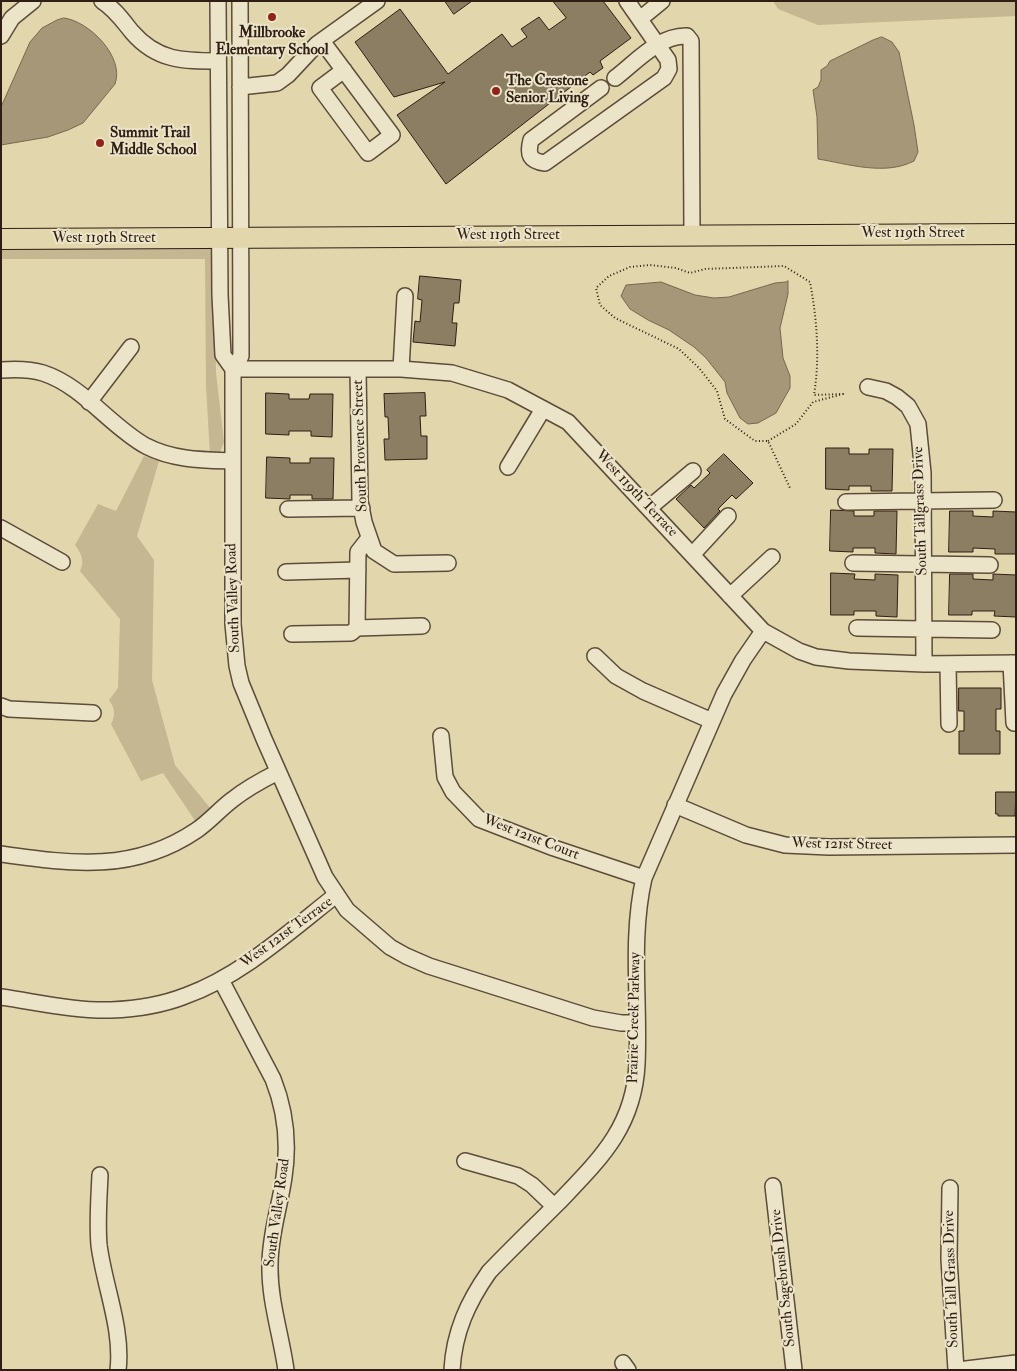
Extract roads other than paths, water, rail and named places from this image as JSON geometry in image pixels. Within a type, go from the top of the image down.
[{"type":"main road","name":"West 119th Street","points":[[1,240],[240,237],[1016,234]]},
{"type":"street","points":[[1,36],[12,18],[33,1]]},
{"type":"street","points":[[102,1],[119,15],[137,37],[167,58],[183,61],[218,61]]},
{"type":"street","name":"South Valley Road","points":[[218,1],[219,238],[223,355],[232,370],[233,624],[236,658],[241,683],[278,772],[317,860],[336,895]]},
{"type":"street","name":"South Valley Road","points":[[232,370],[241,356],[240,1]]},
{"type":"street","points":[[240,87],[277,83],[288,75],[322,40],[377,1]]},
{"type":"street","points":[[601,88],[531,140],[528,150],[531,157],[536,161],[545,163],[664,78],[670,69],[668,60],[658,44],[627,1]]},
{"type":"street","points":[[640,19],[662,1]]},
{"type":"street","points":[[615,78],[658,44],[680,36],[687,36],[691,41],[692,235]]},
{"type":"street","points":[[322,40],[392,135],[368,152],[320,88],[344,70]]},
{"type":"street","points":[[401,369],[405,296]]},
{"type":"street","points":[[89,402],[131,347]]},
{"type":"street","name":"West 119th Terrace","points":[[232,370],[401,369],[452,373],[508,390],[568,422],[763,631],[800,651],[816,657],[849,661],[924,664],[1014,663]]},
{"type":"street","points":[[1,370],[44,373],[69,387],[135,439],[159,452],[184,459],[232,462]]},
{"type":"street","name":"South Provence Street","points":[[358,370],[360,501],[372,544]]},
{"type":"street","name":"South Tallgrass Drive","points":[[868,387],[886,391],[897,397],[908,406],[918,424],[923,473],[924,664]]},
{"type":"street","points":[[508,467],[543,409]]},
{"type":"street","points":[[649,508],[693,471]]},
{"type":"street","points":[[846,502],[994,500]]},
{"type":"street","points":[[288,509],[362,508]]},
{"type":"street","points":[[692,555],[728,516]]},
{"type":"street","points":[[1,528],[62,562]]},
{"type":"street","points":[[357,628],[358,552],[372,544],[394,564],[448,563]]},
{"type":"street","points":[[730,596],[772,557]]},
{"type":"street","points":[[853,563],[990,565]]},
{"type":"street","points":[[286,572],[358,570]]},
{"type":"street","points":[[292,634],[352,633],[357,628],[422,626]]},
{"type":"street","points":[[857,628],[992,630]]},
{"type":"street","name":"Prairie Creek Parkway","points":[[452,1370],[454,1343],[463,1316],[477,1288],[489,1272],[604,1154],[625,1119],[634,1092],[636,1077],[638,915],[644,878],[732,679],[763,631]]},
{"type":"street","points":[[595,656],[616,676],[623,680],[643,691],[712,721]]},
{"type":"street","points":[[1014,663],[1014,723]]},
{"type":"street","points":[[948,664],[949,724]]},
{"type":"street","points":[[1,706],[9,709],[93,712]]},
{"type":"street","name":"West 121st Court","points":[[441,736],[445,777],[453,792],[479,819],[554,848],[644,878]]},
{"type":"street","points":[[1,854],[70,863],[134,858],[182,839],[199,829],[245,790],[260,780],[278,772]]},
{"type":"street","name":"West 121st Street","points":[[675,805],[746,835],[785,845],[829,847],[1016,846]]},
{"type":"street","name":"West 121st Terrace","points":[[1,997],[89,1010],[110,1010],[151,1005],[185,996],[221,980],[260,954],[336,895],[347,910],[390,947],[429,966],[594,1018],[621,1023],[637,1023]]},
{"type":"street","name":"South Valley Road","points":[[221,980],[273,1079],[279,1095],[284,1121],[286,1163],[271,1240],[270,1270],[272,1296],[286,1370]]},
{"type":"street","points":[[465,1161],[518,1176],[532,1185],[554,1206]]},
{"type":"street","points":[[100,1175],[98,1222],[100,1246],[118,1340],[118,1370]]},
{"type":"street","name":"South Sagebrush Drive","points":[[773,1186],[794,1370]]},
{"type":"street","name":"South Tall Grass Drive","points":[[950,1188],[949,1259],[957,1370]]},
{"type":"street","points":[[957,1370],[1016,1363]]},
{"type":"place","name":"Millbrooke Elementary School","points":[[272,17]]},
{"type":"place","name":"The Crestone Senior Living","points":[[496,91]]},
{"type":"place","name":"Summit Trail Middle School","points":[[100,143]]}]
